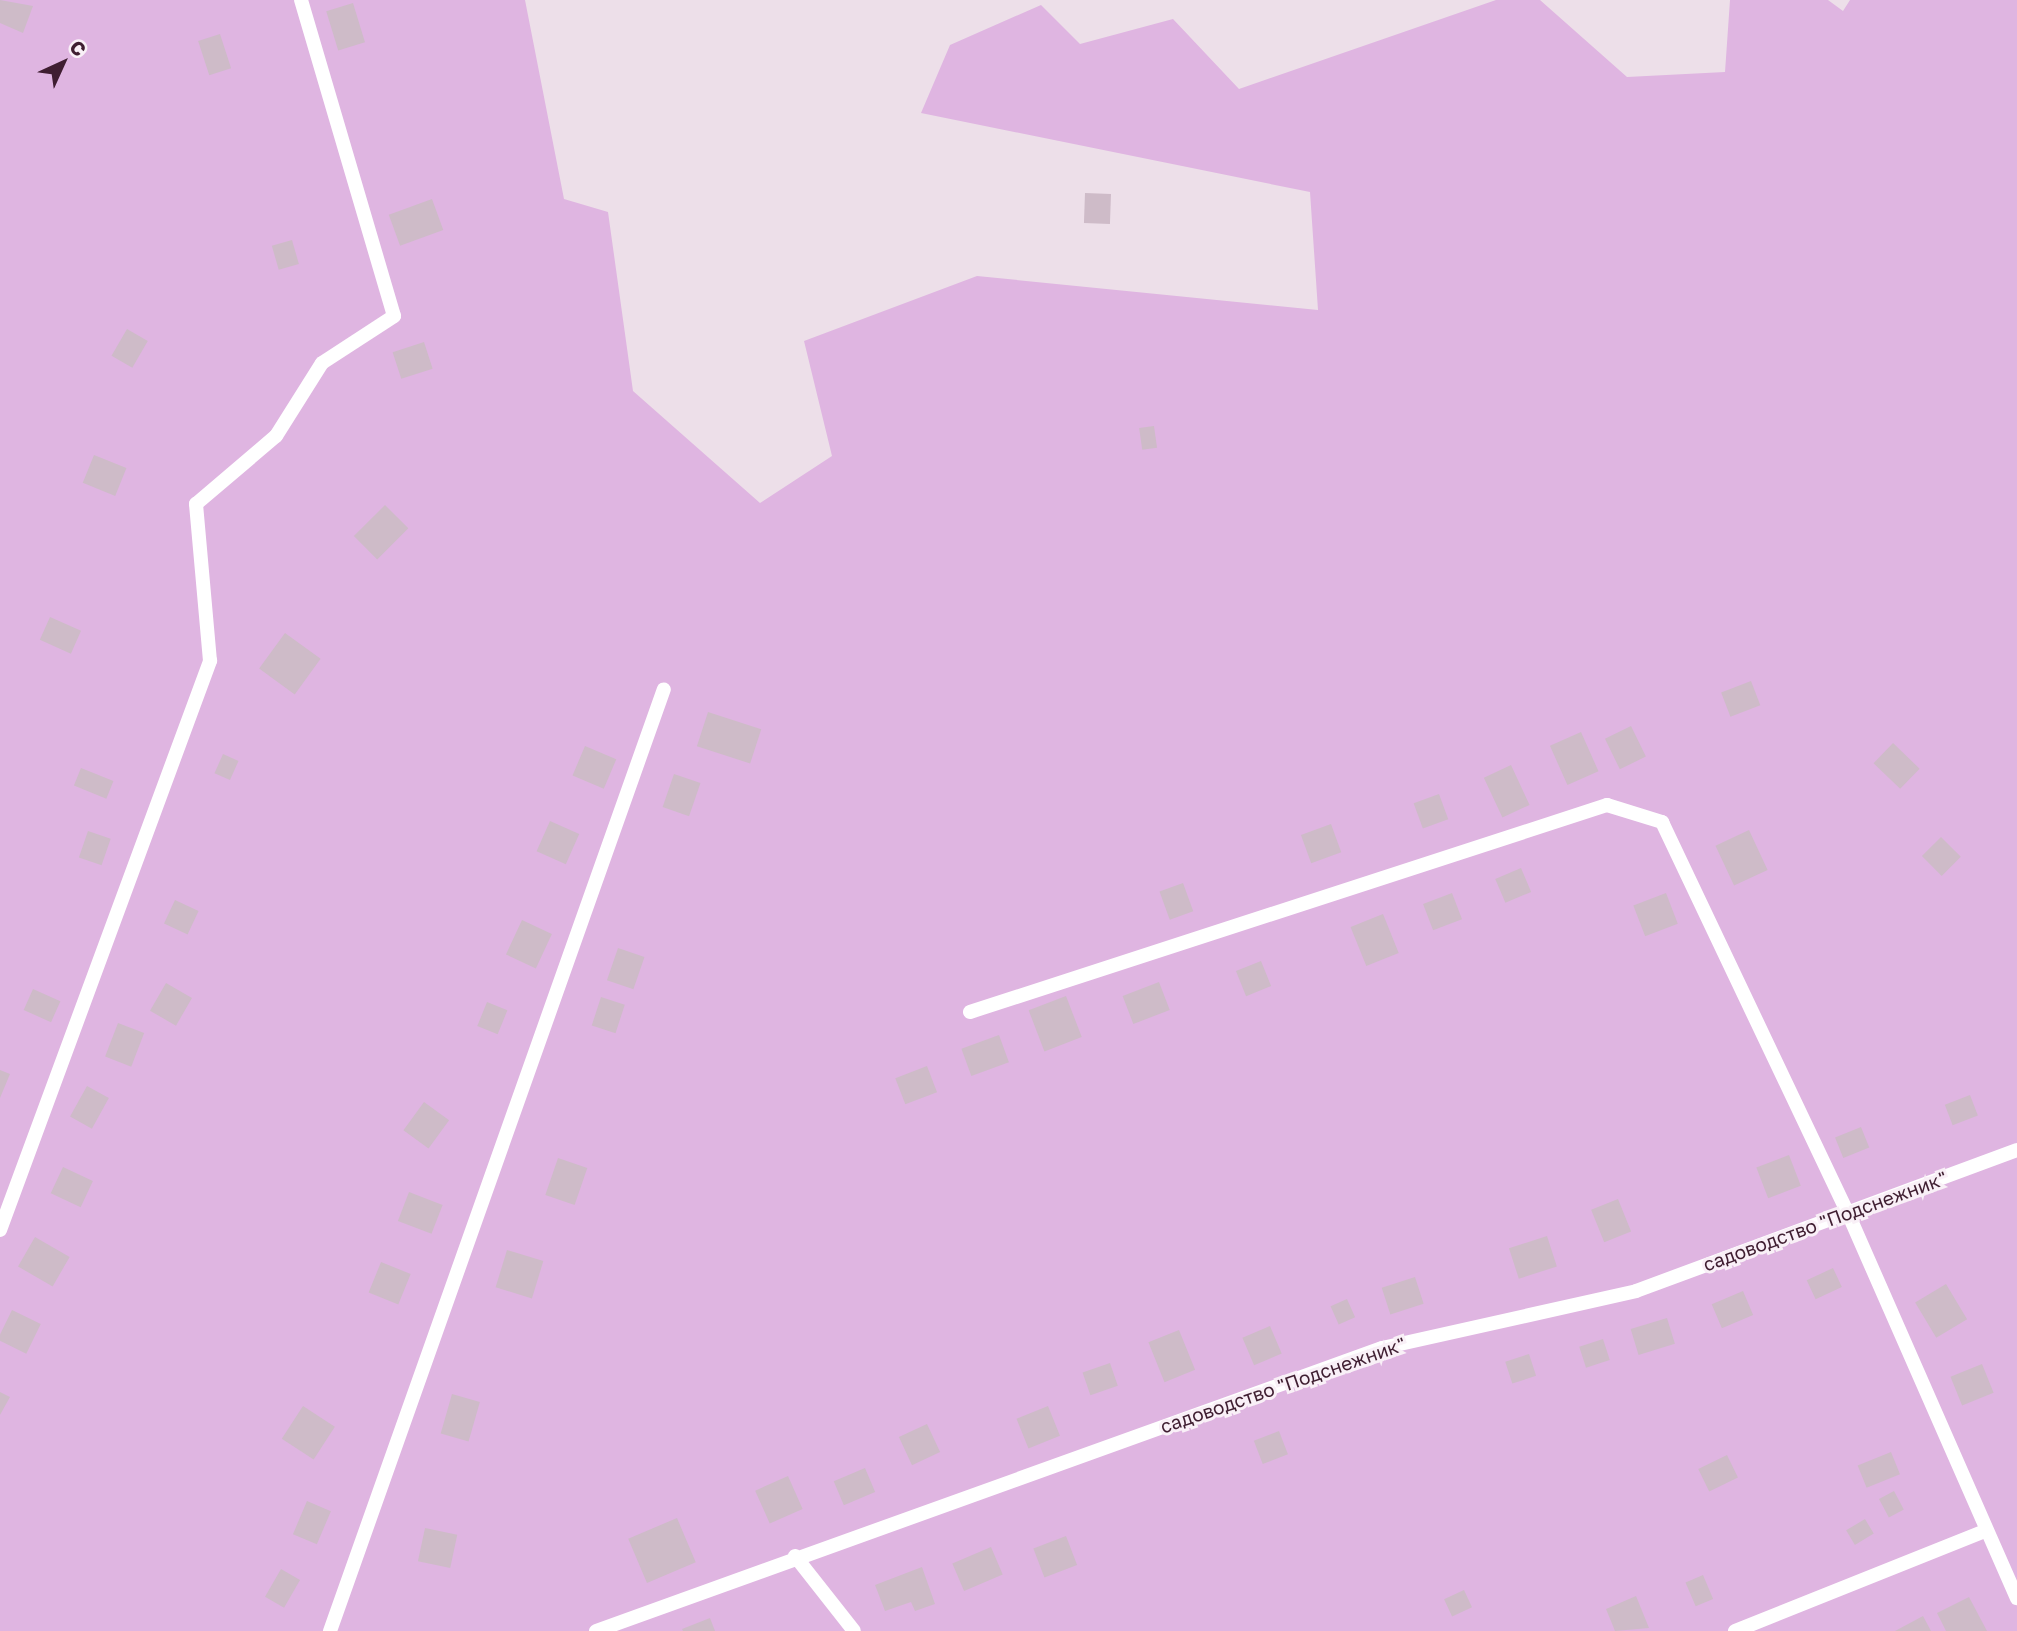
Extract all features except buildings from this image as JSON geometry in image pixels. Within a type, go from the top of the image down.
[{"type":"lane","points":[[0,1230],[210,661],[196,504],[276,436],[322,363],[394,316],[301,0]]},
{"type":"lane","points":[[330,1631],[664,689]]},
{"type":"lane","points":[[970,1012],[1606,805],[1662,822],[1847,1212],[2017,1598]]},
{"type":"lane","name":"садоводство \"Подснежник\"","points":[[596,1631],[795,1556],[1382,1348],[1636,1291],[2017,1150]]},
{"type":"lane","points":[[1735,1631],[1987,1530]]},
{"type":"lane","points":[[795,1556],[855,1631]]},
{"type":"shaded area","points":[[0,0],[525,0],[564,199],[608,212],[633,391],[760,503],[832,456],[804,341],[977,276],[1318,310],[1310,192],[921,113],[950,45],[1041,5],[1080,44],[1173,19],[1239,89],[1496,0],[1540,0],[1627,77],[1725,72],[1730,0],[1828,0],[1843,11],[1850,0],[2017,0],[2017,1631],[0,1631]]}]
